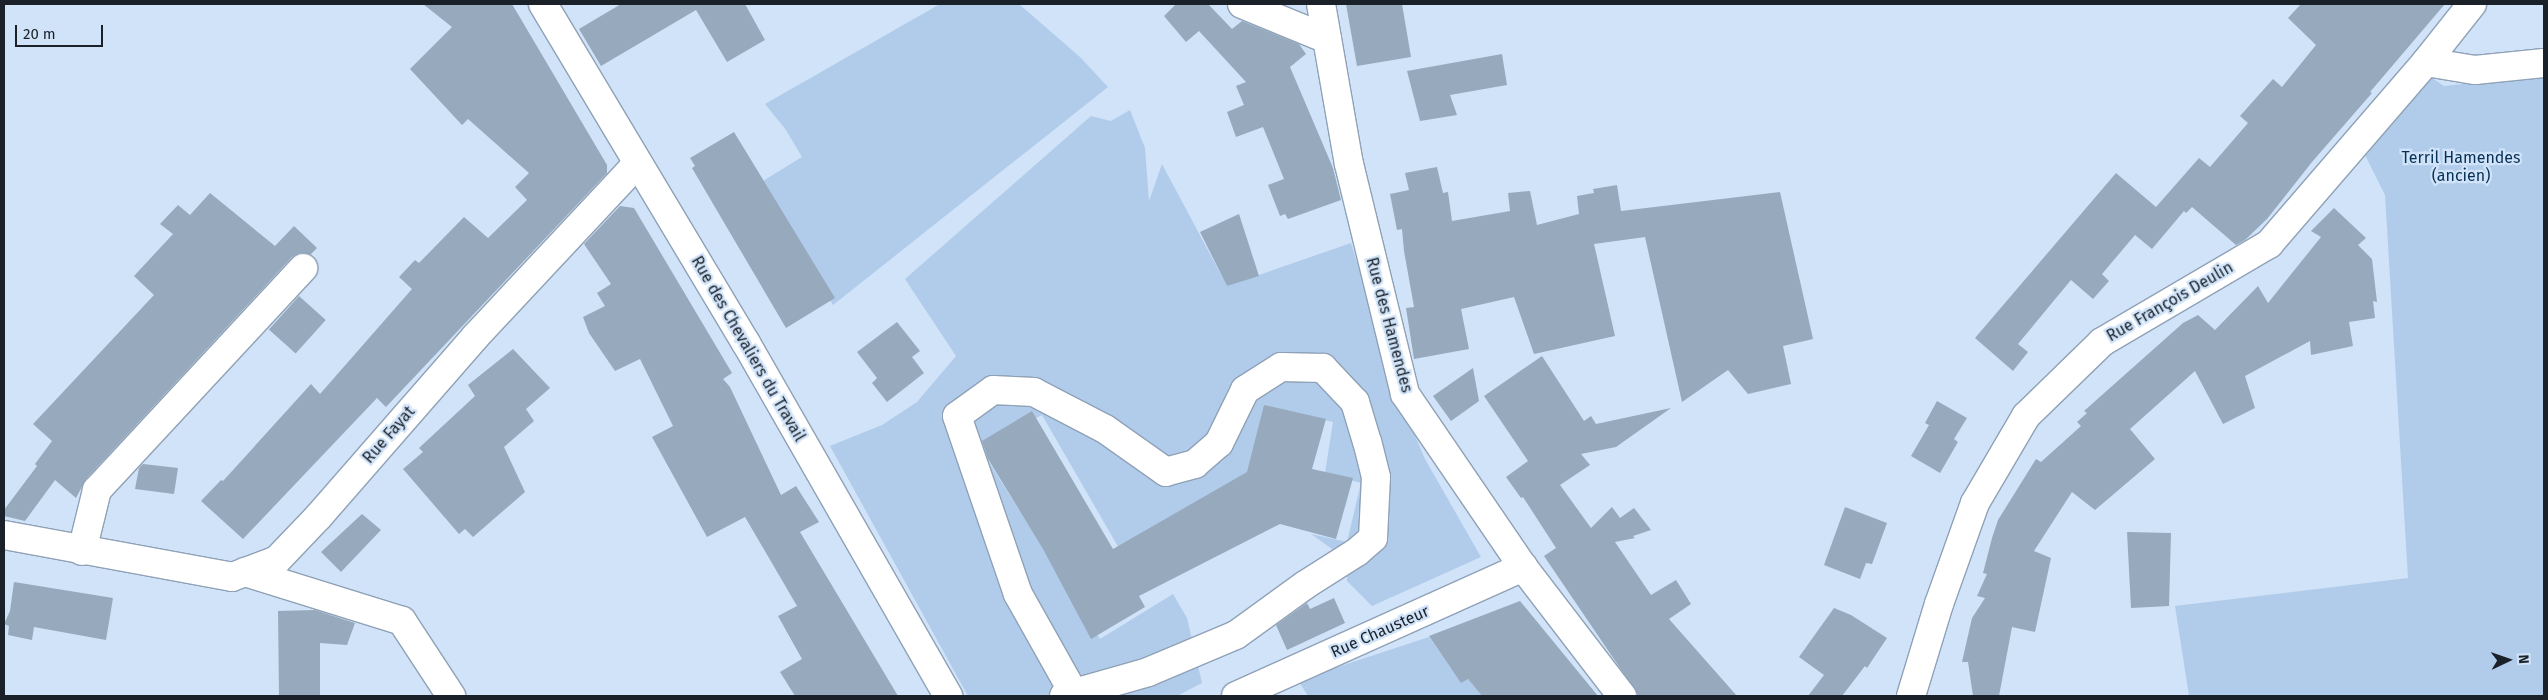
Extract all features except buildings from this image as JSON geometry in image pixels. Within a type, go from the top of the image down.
[{"type":"street","name":"Rue des Chevaliers du Travail","points":[[543,4],[746,343],[948,696]]},
{"type":"street","points":[[1242,4],[1327,39]]},
{"type":"street","name":"Rue des Hamendes","points":[[1321,4],[1349,164],[1405,394],[1523,567],[1622,696]]},
{"type":"street","name":"Rue François Deulin","points":[[1911,696],[1939,604],[1975,502],[2026,416],[2102,342],[2269,244],[2426,62],[2472,4]]},
{"type":"street","points":[[2426,62],[2475,70],[2544,63]]},
{"type":"street","name":"Rue Fayat","points":[[4,535],[82,551],[232,577],[278,560],[475,337],[638,163]]},
{"type":"street","points":[[82,551],[96,490],[303,268]]},
{"type":"street","points":[[1281,367],[1323,368],[1355,402],[1367,442],[1376,477],[1373,538],[1357,552],[1305,585],[1236,635],[1148,672],[1069,694],[1018,594],[957,416],[993,390],[1034,392],[1105,429],[1166,472],[1196,464],[1219,443],[1245,390],[1281,367]]},
{"type":"street","name":"Rue Chausteur","points":[[1236,696],[1523,567]]},
{"type":"street","points":[[245,572],[402,620],[451,696]]},
{"type":"green space","points":[[940,4],[1019,4],[1080,57],[1108,87],[833,305],[761,182],[802,157],[786,130],[765,104]]},
{"type":"green space","name":"Terril Hamendes (ancien)","points":[[2425,73],[2444,86],[2544,75],[2544,696],[2189,696],[2175,606],[2408,578],[2385,195],[2363,151]]},
{"type":"green space","points":[[1130,110],[1145,148],[1149,201],[1162,164],[1227,286],[1351,243],[1396,391],[1425,459],[1481,557],[1372,606],[1347,581],[1346,559],[1311,534],[1347,542],[1361,483],[1325,473],[1333,422],[1275,408],[1256,475],[1120,550],[1042,415],[980,448],[1100,639],[1173,594],[1187,618],[1202,683],[1177,696],[968,696],[830,446],[882,425],[917,402],[956,356],[905,279],[1091,116],[1111,121]]},
{"type":"green space","points":[[1429,637],[1461,682],[1468,679],[1482,696],[1308,696],[1298,680]]}]
